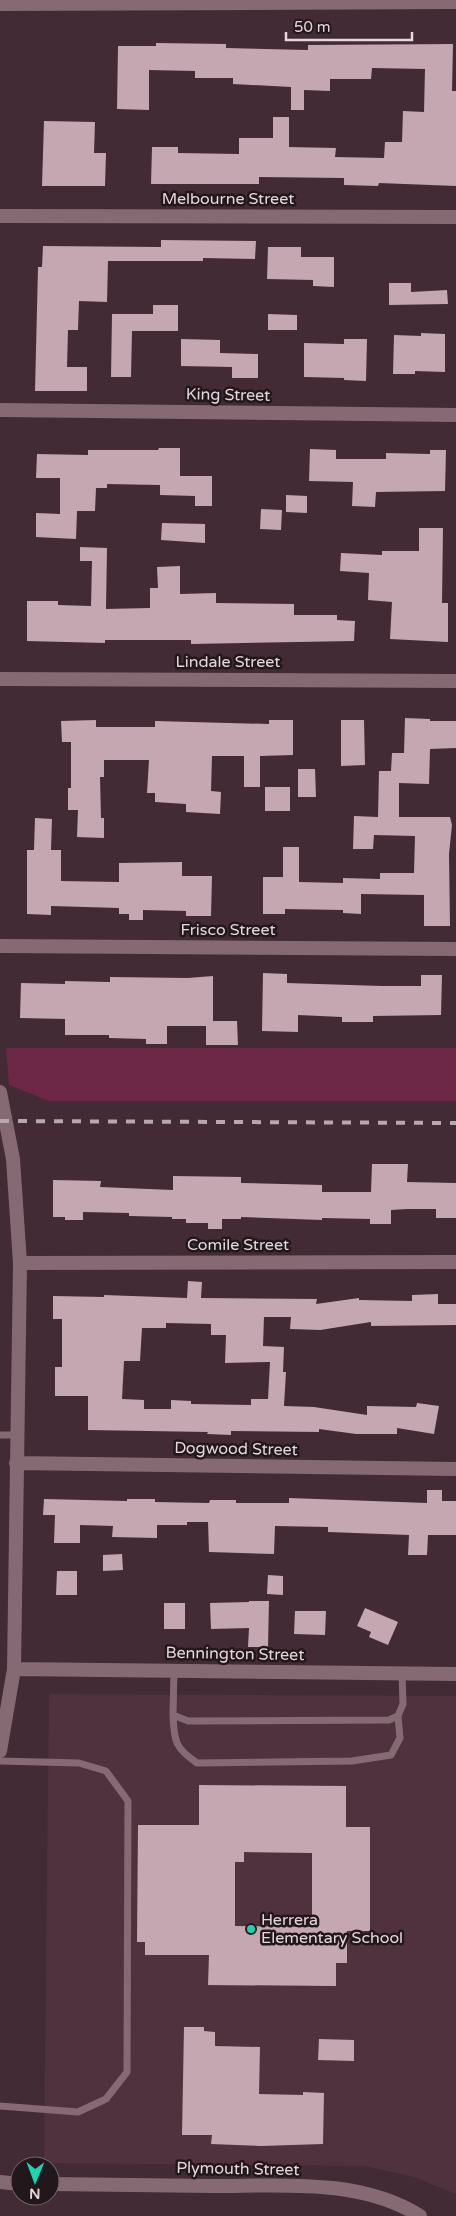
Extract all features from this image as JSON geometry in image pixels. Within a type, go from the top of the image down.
[{"type":"street","points":[[0,4],[456,2]]},
{"type":"street","name":"Melbourne Street","points":[[0,216],[456,217]]},
{"type":"street","name":"King Street","points":[[0,410],[456,415]]},
{"type":"street","name":"Lindale Street","points":[[0,679],[456,680]]},
{"type":"street","name":"Frisco Street","points":[[0,946],[456,949]]},
{"type":"street","points":[[0,1092],[13,1159],[20,1263],[14,1669],[0,1751]]},
{"type":"street","name":"Comile Street","points":[[20,1263],[456,1262]]},
{"type":"street","name":"Dogwood Street","points":[[16,1463],[456,1469]]},
{"type":"street","name":"Bennington Street","points":[[14,1669],[456,1674]]},
{"type":"street","name":"Plymouth Street","points":[[60,2184],[288,2186],[346,2190],[367,2194],[420,2216]]},
{"type":"lane","points":[[0,1435],[18,1435]]},
{"type":"lane","points":[[174,1671],[174,1739],[182,1753],[197,1763],[352,1761],[391,1754],[400,1738],[398,1716],[403,1704],[402,1673]]},
{"type":"lane","points":[[173,1715],[188,1721],[389,1720],[398,1716]]},
{"type":"lane","points":[[0,1761],[79,1763],[106,1771],[128,1801],[127,2072],[106,2098],[78,2112],[0,2106]]},
{"type":"shaded area","points":[[6,1048],[456,1048],[456,1101],[49,1101],[9,1085]]},
{"type":"shaded area","name":"Herrera Elementary School","points":[[49,1694],[456,1696],[456,2194],[414,2177],[365,2166],[60,2163],[60,2156],[44,2156]]},
{"type":"building","points":[[156,43],[226,44],[226,48],[308,50],[308,45],[453,44],[452,91],[456,91],[456,186],[379,183],[378,186],[344,185],[344,178],[259,177],[259,184],[151,184],[152,147],[178,147],[178,153],[239,154],[239,138],[273,138],[273,117],[289,117],[289,147],[336,148],[335,157],[384,158],[385,142],[402,142],[403,111],[424,112],[425,69],[372,68],[371,79],[330,79],[330,91],[304,90],[304,110],[291,110],[291,87],[233,84],[233,78],[195,78],[195,71],[149,70],[149,110],[117,109],[118,46],[156,46]]},
{"type":"building","points":[[44,121],[95,122],[94,153],[106,153],[105,186],[42,186]]},
{"type":"building","points":[[161,240],[256,241],[255,259],[203,258],[203,261],[108,261],[107,302],[79,301],[78,330],[68,330],[67,367],[87,367],[87,391],[35,391],[38,267],[42,267],[43,246],[161,247]]},
{"type":"building","points":[[268,247],[301,247],[301,257],[334,257],[334,287],[313,286],[313,280],[267,279]]},
{"type":"building","points":[[389,283],[411,283],[411,292],[447,290],[448,304],[389,305]]},
{"type":"building","points":[[153,305],[178,305],[178,331],[132,331],[131,377],[111,377],[112,314],[153,314]]},
{"type":"building","points":[[268,314],[297,315],[297,330],[268,330]]},
{"type":"building","points":[[421,333],[445,334],[445,372],[415,371],[415,374],[393,374],[394,335],[421,336]]},
{"type":"building","points":[[181,339],[220,340],[220,353],[258,354],[258,378],[232,378],[232,367],[181,366]]},
{"type":"building","points":[[344,339],[367,339],[366,381],[344,380],[344,378],[304,377],[304,343],[344,344]]},
{"type":"building","points":[[159,448],[180,448],[180,476],[212,476],[212,506],[195,506],[195,496],[160,495],[160,485],[107,484],[107,488],[96,488],[95,511],[77,511],[76,539],[36,537],[36,513],[60,514],[60,478],[36,478],[37,454],[88,455],[88,450],[158,450]]},
{"type":"building","points":[[310,449],[336,450],[336,459],[386,459],[386,453],[430,454],[430,450],[446,450],[445,491],[376,492],[375,507],[352,506],[353,482],[309,481]]},
{"type":"building","points":[[286,495],[307,496],[307,513],[286,512]]},
{"type":"building","points":[[261,509],[282,510],[281,530],[260,529]]},
{"type":"building","points":[[162,523],[205,524],[205,543],[161,540]]},
{"type":"building","points":[[419,528],[443,528],[442,603],[448,603],[448,642],[390,639],[392,602],[368,600],[369,573],[340,571],[341,553],[382,555],[382,551],[419,551]]},
{"type":"building","points":[[80,547],[107,548],[106,609],[150,608],[150,588],[158,588],[157,567],[180,566],[180,594],[216,593],[216,603],[294,604],[294,615],[337,615],[337,620],[355,621],[354,641],[191,644],[191,640],[105,640],[105,643],[27,641],[27,601],[58,601],[58,605],[91,606],[92,561],[80,561]]},
{"type":"building","points":[[405,718],[430,719],[430,721],[456,721],[456,748],[430,749],[429,784],[399,783],[399,817],[450,817],[452,825],[449,854],[450,926],[424,926],[424,895],[361,894],[361,914],[343,913],[343,910],[285,909],[285,914],[263,914],[263,877],[283,877],[283,847],[299,847],[299,882],[343,883],[343,878],[380,879],[380,873],[414,873],[415,836],[374,835],[373,849],[353,849],[354,816],[378,817],[379,771],[391,771],[392,753],[404,753]]},
{"type":"building","points":[[96,720],[96,727],[155,727],[155,721],[269,724],[269,720],[293,720],[293,755],[260,756],[260,787],[244,787],[244,756],[212,756],[211,791],[221,792],[220,814],[186,812],[186,804],[155,802],[155,793],[147,793],[149,760],[104,760],[104,777],[100,777],[101,818],[104,818],[104,838],[77,837],[78,810],[68,810],[68,788],[71,788],[71,742],[62,742],[61,721]]},
{"type":"building","points":[[341,720],[364,720],[365,765],[341,766]]},
{"type":"building","points":[[298,769],[315,769],[316,797],[298,797]]},
{"type":"building","points":[[265,787],[290,787],[290,811],[265,811]]},
{"type":"building","points":[[35,818],[52,819],[51,850],[61,850],[61,881],[119,882],[119,863],[182,862],[182,876],[212,876],[211,916],[186,916],[186,911],[143,910],[143,920],[129,920],[129,914],[119,914],[119,908],[51,906],[51,915],[27,914],[27,850],[34,850]]},
{"type":"building","points":[[263,973],[287,974],[287,983],[382,986],[421,986],[421,975],[442,975],[441,1015],[373,1016],[373,1022],[342,1022],[342,1017],[298,1015],[298,1032],[262,1031]]},
{"type":"building","points":[[213,976],[213,1021],[237,1021],[238,1045],[206,1045],[206,1026],[167,1026],[167,1044],[146,1044],[146,1039],[109,1038],[109,1035],[65,1035],[65,1019],[20,1018],[21,983],[65,984],[65,981],[110,982],[110,977],[188,978]]},
{"type":"building","points":[[372,1164],[408,1164],[407,1182],[456,1183],[456,1218],[436,1218],[436,1209],[407,1209],[391,1210],[391,1224],[370,1224],[370,1219],[322,1218],[322,1220],[241,1217],[241,1219],[222,1219],[222,1229],[208,1229],[208,1223],[186,1223],[186,1219],[172,1219],[172,1217],[129,1216],[129,1213],[83,1212],[83,1220],[65,1220],[65,1217],[53,1217],[53,1180],[101,1181],[100,1187],[173,1190],[173,1176],[241,1177],[241,1183],[322,1185],[322,1192],[371,1192]]},
{"type":"building","points":[[188,1281],[202,1282],[201,1298],[317,1299],[316,1304],[359,1298],[359,1300],[412,1301],[412,1295],[438,1294],[438,1304],[456,1304],[456,1325],[371,1326],[371,1322],[320,1330],[290,1329],[291,1317],[264,1317],[263,1346],[284,1347],[283,1372],[286,1372],[284,1406],[314,1407],[367,1415],[367,1406],[416,1407],[417,1403],[439,1406],[434,1434],[397,1428],[397,1434],[356,1434],[319,1429],[319,1432],[231,1431],[231,1435],[207,1434],[208,1432],[88,1430],[88,1396],[55,1396],[55,1367],[62,1367],[62,1319],[53,1319],[53,1296],[104,1297],[104,1295],[187,1298]],"holes":[[[166,1323],[211,1324],[211,1335],[226,1335],[225,1363],[270,1362],[268,1399],[251,1399],[251,1405],[191,1404],[191,1401],[171,1400],[171,1409],[144,1409],[144,1400],[122,1399],[124,1361],[140,1361],[142,1328],[166,1328]]]},
{"type":"building","points":[[427,1490],[442,1490],[442,1501],[456,1501],[456,1535],[428,1535],[427,1555],[408,1555],[409,1535],[328,1532],[328,1527],[275,1526],[274,1554],[209,1552],[208,1522],[187,1522],[187,1525],[157,1525],[157,1538],[112,1537],[113,1526],[80,1525],[80,1543],[54,1543],[55,1515],[43,1515],[44,1499],[127,1501],[127,1499],[155,1499],[155,1502],[209,1503],[210,1500],[236,1500],[236,1503],[289,1503],[289,1498],[427,1503]]},
{"type":"building","points":[[122,1554],[123,1570],[103,1571],[103,1555]]},
{"type":"building","points":[[57,1571],[77,1571],[77,1595],[56,1595]]},
{"type":"building","points":[[268,1575],[283,1576],[283,1595],[267,1594]]},
{"type":"building","points":[[269,1601],[268,1647],[248,1647],[249,1628],[211,1629],[210,1603]]},
{"type":"building","points":[[164,1603],[185,1603],[185,1629],[164,1629]]},
{"type":"building","points":[[365,1608],[398,1622],[388,1645],[369,1637],[371,1632],[357,1626]]},
{"type":"building","points":[[295,1611],[326,1611],[325,1635],[294,1634]]},
{"type":"building","points":[[199,1785],[346,1786],[346,1827],[370,1827],[370,1931],[347,1931],[347,1963],[336,1963],[336,1986],[208,1985],[209,1955],[145,1955],[145,1942],[137,1942],[138,1825],[199,1825]],"holes":[[[244,1852],[312,1853],[312,1927],[235,1926],[235,1862],[244,1862]]]},
{"type":"building","points":[[184,2027],[204,2027],[204,2031],[215,2032],[215,2046],[260,2047],[259,2094],[303,2095],[303,2092],[324,2093],[323,2144],[261,2146],[211,2144],[212,2135],[182,2135]]},
{"type":"building","points":[[319,2039],[354,2040],[354,2061],[318,2060]]},
{"type":"railway","points":[[0,1121],[456,1123]]},
{"type":"place","name":"Herrera Elementary School","points":[[251,1929]]}]
